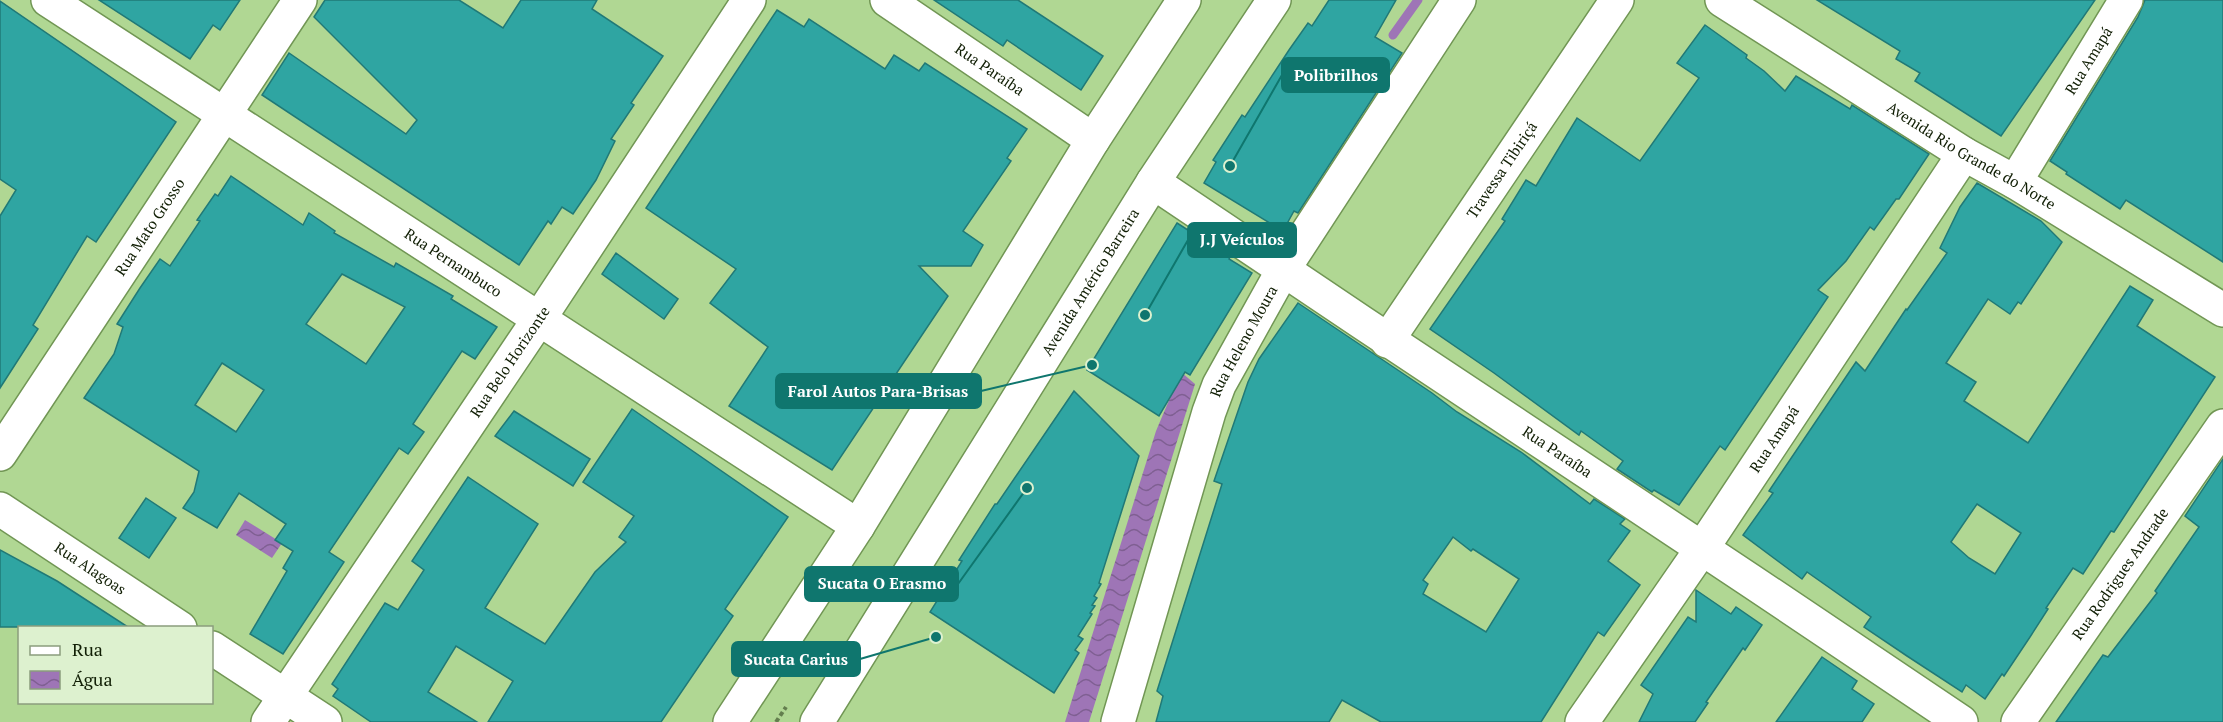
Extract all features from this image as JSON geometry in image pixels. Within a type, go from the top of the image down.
[{"type":"street","name":"Rua Pernambuco","points":[[48,0],[858,526]]},
{"type":"street","name":"Rua Mato Grosso","points":[[0,454],[300,0]]},
{"type":"street","name":"Rua Belo Horizonte","points":[[276,709],[539,319],[749,0]]},
{"type":"street","name":"Rua Paraíba","points":[[887,0],[1093,141]]},
{"type":"street","points":[[730,722],[858,526],[1093,141],[1184,0]]},
{"type":"street","name":"Avenida Américo Barreira","points":[[817,722],[1153,182],[1274,0]]},
{"type":"street","name":"Rua Heleno Moura","points":[[1118,722],[1209,412],[1219,385],[1283,270],[1459,0]]},
{"type":"street","name":"Travessa Tibiriçá","points":[[1387,341],[1617,0]]},
{"type":"street","name":"Avenida Rio Grande do Norte","points":[[1722,0],[1964,154],[2015,182],[2223,310]]},
{"type":"street","name":"Rua Amapá","points":[[2015,182],[2126,0]]},
{"type":"street","name":"Rua Amapá","points":[[1582,722],[1703,547],[1964,154]]},
{"type":"street","name":"Rua Paraíba","points":[[1153,182],[1387,341],[1703,547],[1961,722]]},
{"type":"street","name":"Rua Rodrigues Andrade","points":[[2018,722],[2223,426]]},
{"type":"street","name":"Rua Alagoas","points":[[0,509],[178,626]]},
{"type":"street","points":[[213,649],[276,709],[325,722]]},
{"type":"water","points":[[1181,372],[1195,384],[1089,722],[1065,722],[1156,431]]},
{"type":"water","points":[[245,520],[282,543],[272,558],[236,535]]},
{"type":"building","points":[[99,0],[240,0],[220,30],[213,25],[190,59]]},
{"type":"building","points":[[325,0],[459,0],[503,28],[521,0],[597,0],[592,9],[663,56],[631,103],[634,105],[611,139],[615,141],[596,180],[573,214],[562,207],[551,224],[548,221],[519,265],[262,95],[289,53],[406,134],[417,120],[314,17]]},
{"type":"building","points":[[934,0],[1018,0],[1103,56],[1081,90],[1007,40],[1003,46]]},
{"type":"building","points":[[1329,0],[1396,0],[1375,37],[1402,53],[1298,213],[1294,211],[1283,231],[1204,183],[1216,162],[1213,160],[1242,115],[1245,117],[1308,23],[1312,26]]},
{"type":"building","points":[[1817,0],[2095,0],[2001,136],[1915,81],[1920,73],[1896,59],[1900,51]]},
{"type":"building","points":[[2145,0],[2223,0],[2223,262],[2126,200],[2120,209],[2050,161],[2138,17]]},
{"type":"building","points":[[0,1],[176,122],[96,242],[87,236],[33,325],[38,329],[0,388],[0,216],[16,190],[0,179]]},
{"type":"building","points":[[777,10],[804,27],[809,19],[885,69],[894,55],[919,71],[925,63],[1027,129],[1007,158],[1011,161],[963,231],[983,245],[971,266],[919,266],[948,296],[832,470],[729,406],[768,347],[710,303],[736,269],[646,208]]},
{"type":"building","points":[[1705,25],[1747,55],[1746,58],[1785,91],[1796,76],[1850,109],[1852,105],[1929,154],[1899,199],[1896,199],[1874,230],[1870,227],[1846,261],[1818,290],[1828,297],[1725,450],[1720,446],[1679,505],[1654,490],[1652,492],[1617,469],[1623,461],[1581,431],[1579,435],[1430,329],[1505,221],[1502,219],[1526,180],[1536,186],[1577,118],[1640,161],[1699,78],[1677,63]]},
{"type":"building","points":[[231,176],[303,225],[309,213],[335,231],[334,233],[394,267],[396,263],[453,296],[451,299],[497,327],[475,359],[462,351],[413,424],[424,432],[408,454],[399,448],[329,552],[344,562],[283,654],[250,634],[287,571],[283,568],[293,551],[275,540],[286,524],[239,493],[217,528],[183,508],[194,492],[199,471],[84,398],[114,354],[123,327],[117,324],[140,288],[160,259],[170,266],[200,221],[197,220],[215,194],[218,196]],"holes":[[[342,274],[405,307],[366,364],[306,324]],[[222,363],[264,390],[236,432],[195,405]]]},
{"type":"building","points":[[1977,183],[2041,221],[2062,242],[2021,304],[2018,302],[2010,314],[1988,299],[1946,363],[1976,382],[1964,401],[2028,443],[2130,286],[2153,300],[2137,326],[2215,377],[2114,532],[2111,531],[2083,574],[2073,568],[2004,676],[2002,674],[1985,699],[1966,685],[1962,692],[1864,627],[1871,617],[1807,572],[1802,579],[1743,535],[1773,493],[1769,491],[1856,362],[1865,371],[1947,253],[1940,248],[1960,207]],"holes":[[[1977,504],[2021,533],[1995,574],[1969,558],[1951,542]]]},
{"type":"building","points":[[1177,223],[1252,273],[1190,375],[1185,372],[1159,416],[1087,370]]},
{"type":"building","points":[[616,253],[678,299],[664,319],[602,274]]},
{"type":"building","points":[[1298,303],[1457,412],[1521,452],[1590,504],[1594,499],[1625,519],[1620,524],[1630,531],[1608,561],[1640,585],[1604,636],[1598,632],[1541,722],[1381,722],[1342,700],[1329,722],[1156,722],[1163,696],[1157,691],[1222,484],[1214,481],[1248,382],[1259,359]],"holes":[[[1453,537],[1471,551],[1473,549],[1519,579],[1486,632],[1423,594],[1428,584],[1423,580]]]},
{"type":"building","points":[[1074,391],[1139,456],[1099,583],[1101,584],[1094,596],[1097,598],[1092,605],[1095,606],[1078,636],[1083,639],[1075,650],[1079,653],[1054,693],[930,612],[962,561],[959,560],[995,504]]},
{"type":"building","points":[[632,409],[788,517],[725,609],[733,616],[661,722],[488,722],[513,681],[456,646],[428,692],[477,722],[371,722],[333,696],[338,689],[332,684],[385,603],[398,610],[424,570],[412,561],[468,477],[538,524],[485,608],[545,644],[595,572],[626,542],[619,537],[634,516],[583,482]]},
{"type":"building","points":[[514,411],[590,459],[573,486],[495,436]]},
{"type":"building","points":[[2223,459],[2223,722],[2056,722],[2103,655],[2108,657],[2157,593],[2155,591],[2199,527],[2185,516]]},
{"type":"building","points":[[146,498],[176,518],[149,558],[119,538]]},
{"type":"building","points":[[0,550],[57,581],[126,626],[18,626],[0,627]]},
{"type":"building","points":[[1696,590],[1731,614],[1736,607],[1762,625],[1745,650],[1743,648],[1695,722],[1639,722],[1653,694],[1641,685],[1688,617],[1696,622]]},
{"type":"building","points":[[1822,657],[1857,681],[1852,689],[1874,704],[1862,722],[1776,722]]},
{"type":"waterway","points":[[1393,35],[1418,0]]},
{"type":"place","name":"Polibrilhos","points":[[1230,166]]},
{"type":"place","name":"J.J Veículos","points":[[1145,315]]},
{"type":"place","name":"Farol Autos Para-Brisas","points":[[1092,365]]},
{"type":"place","name":"Sucata O Erasmo","points":[[1027,488]]},
{"type":"place","name":"Sucata Carius","points":[[936,637]]}]
